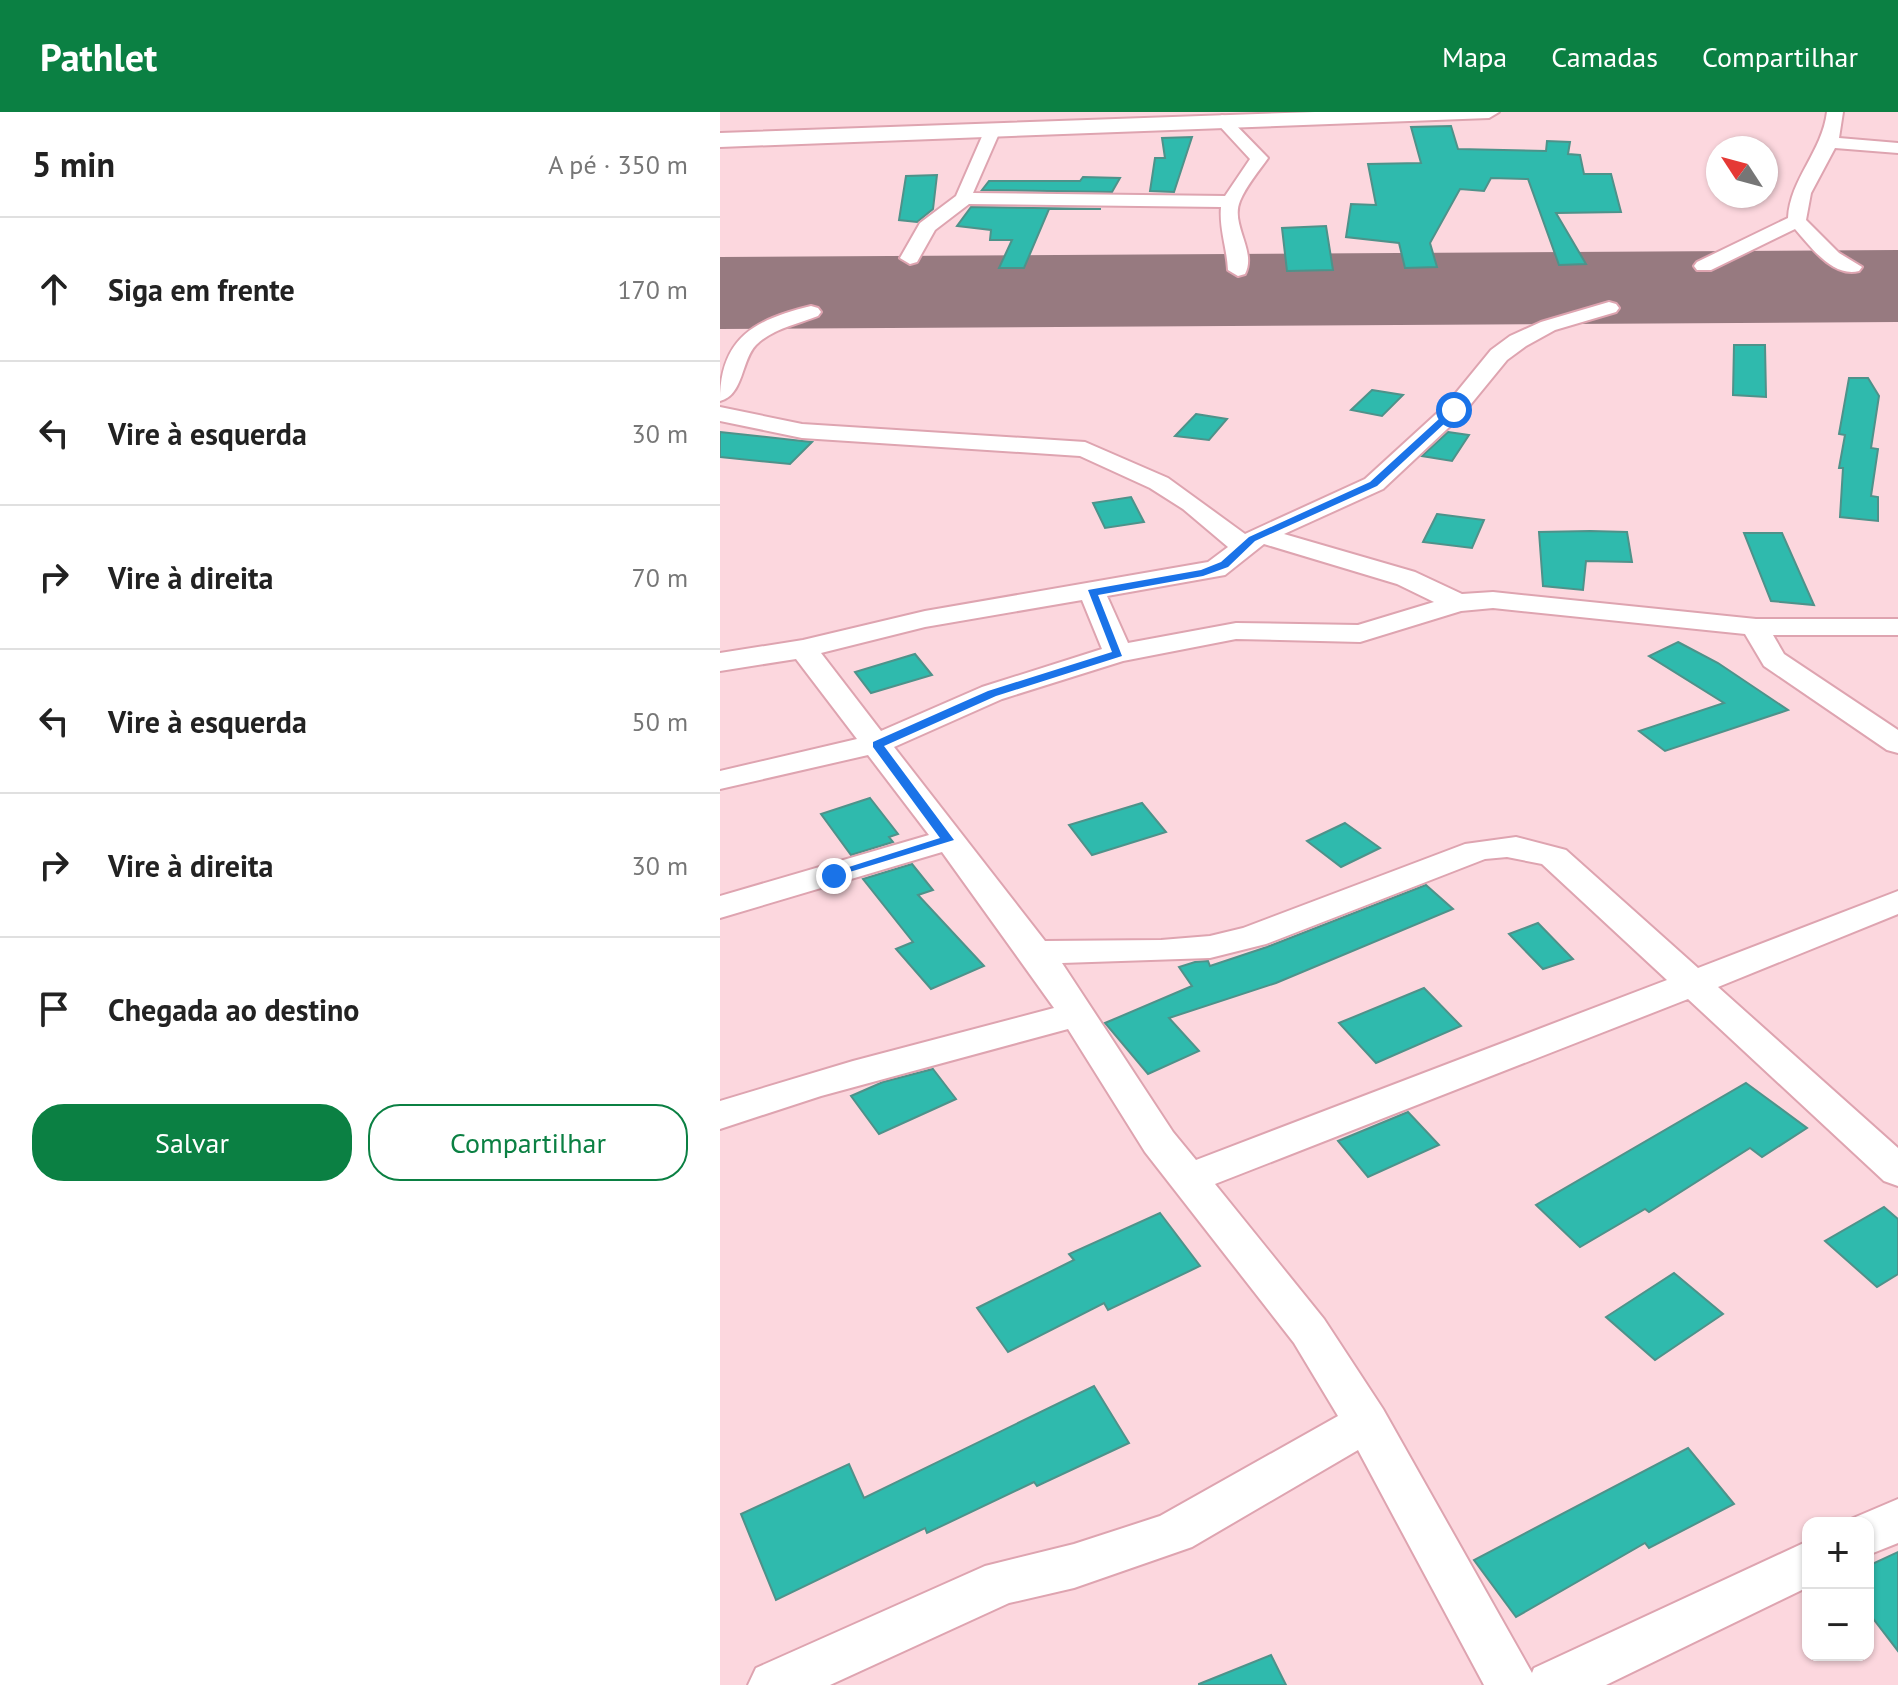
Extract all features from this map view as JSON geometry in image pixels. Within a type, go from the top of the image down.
[{"type":"main road","points":[[720,140],[993,129],[1158,117],[1222,120],[1489,112]]},
{"type":"street","points":[[1835,112],[1832,143],[1798,197],[1797,221],[1820,248],[1852,267]]},
{"type":"street","points":[[1222,120],[1259,158],[1230,202],[1229,225],[1237,247],[1238,270]]},
{"type":"street","points":[[965,198],[964,192],[993,129]]},
{"type":"street","points":[[1832,143],[1898,148]]},
{"type":"street","points":[[910,258],[927,227],[965,198],[1230,202]]},
{"type":"street","points":[[1704,266],[1797,221]]},
{"type":"street","points":[[720,662],[803,649],[883,627],[1203,573],[1225,565],[1251,540],[1374,484],[1454,410],[1499,355],[1518,341],[1548,326],[1609,308]]},
{"type":"street","points":[[720,394],[736,369],[739,353],[751,339],[811,312]]},
{"type":"street","points":[[720,414],[802,431],[1085,449],[1159,483],[1251,540],[1380,569],[1458,603]]},
{"type":"street","points":[[1092,593],[1118,653]]},
{"type":"street","points":[[720,780],[877,744],[992,693],[1118,653],[1249,630],[1360,634],[1458,603],[1493,600],[1756,627],[1898,627]]},
{"type":"street","points":[[1756,627],[1764,648],[1774,660],[1898,744]]},
{"type":"street","points":[[803,649],[1035,952],[1134,1107],[1309,1331],[1367,1422],[1511,1685]]},
{"type":"street","points":[[720,907],[948,840]]},
{"type":"street","points":[[1035,952],[1161,951],[1210,947],[1254,936],[1477,851],[1507,845],[1527,846],[1554,857],[1898,1171]]},
{"type":"street","points":[[1190,1178],[1898,902]]},
{"type":"street","points":[[720,1115],[784,1092],[945,1052],[1077,1014]]},
{"type":"street","points":[[774,1685],[1002,1582],[1074,1566],[1175,1532],[1367,1422]]},
{"type":"street","points":[[1874,1531],[1898,1520]]},
{"type":"street","points":[[1552,1685],[1802,1566]]},
{"type":"building","points":[[1451,126],[1458,149],[1546,151],[1547,141],[1570,142],[1568,154],[1580,155],[1584,174],[1611,174],[1621,212],[1556,213],[1586,264],[1559,265],[1528,179],[1491,178],[1484,191],[1460,189],[1430,243],[1437,267],[1405,268],[1399,243],[1346,237],[1351,204],[1376,205],[1368,164],[1421,163],[1411,127]]},
{"type":"building","points":[[1192,137],[1174,192],[1150,191],[1155,158],[1165,158],[1162,138]]},
{"type":"building","points":[[937,175],[933,209],[917,222],[899,220],[906,176]]},
{"type":"building","points":[[1083,177],[1120,178],[1112,192],[982,190],[989,181],[1080,181]]},
{"type":"building","points":[[971,207],[1101,209],[1049,209],[1024,268],[999,268],[1012,240],[990,240],[991,230],[957,226]]},
{"type":"building","points":[[1326,226],[1333,270],[1287,271],[1282,228]]},
{"type":"building","points":[[1734,345],[1765,345],[1766,397],[1733,395]]},
{"type":"building","points":[[1849,378],[1868,378],[1879,396],[1871,448],[1878,449],[1871,496],[1878,497],[1878,521],[1840,517],[1843,468],[1839,468],[1845,435],[1839,434]]},
{"type":"building","points":[[1372,390],[1403,395],[1382,416],[1351,410]]},
{"type":"building","points":[[1196,414],[1227,419],[1209,440],[1175,436]]},
{"type":"building","points":[[720,432],[812,442],[790,464],[720,457]]},
{"type":"building","points":[[1448,432],[1469,435],[1452,461],[1422,456]]},
{"type":"building","points":[[1131,497],[1144,522],[1105,528],[1093,503]]},
{"type":"building","points":[[1437,514],[1484,520],[1472,548],[1423,542]]},
{"type":"building","points":[[1539,532],[1627,532],[1632,562],[1586,561],[1583,590],[1543,586]]},
{"type":"building","points":[[1744,533],[1782,533],[1814,605],[1771,601]]},
{"type":"building","points":[[1678,642],[1718,663],[1788,710],[1665,751],[1639,731],[1724,703],[1649,656]]},
{"type":"building","points":[[915,654],[932,675],[871,693],[855,672]]},
{"type":"building","points":[[870,798],[898,834],[889,837],[893,842],[851,855],[821,814]]},
{"type":"building","points":[[1142,803],[1166,832],[1092,855],[1069,825]]},
{"type":"building","points":[[1345,823],[1380,848],[1341,867],[1307,841]]},
{"type":"building","points":[[912,864],[933,890],[918,895],[984,966],[931,989],[896,949],[913,942],[863,879]]},
{"type":"building","points":[[1426,885],[1453,909],[1276,983],[1169,1018],[1199,1051],[1148,1074],[1105,1023],[1192,986],[1179,967],[1208,961],[1210,966]]},
{"type":"building","points":[[1538,923],[1573,959],[1543,969],[1509,934]]},
{"type":"building","points":[[1424,988],[1461,1026],[1376,1063],[1339,1023]]},
{"type":"building","points":[[933,1069],[956,1099],[879,1134],[851,1096],[883,1082]]},
{"type":"building","points":[[1746,1083],[1807,1128],[1762,1157],[1750,1148],[1649,1212],[1645,1209],[1580,1247],[1536,1205]]},
{"type":"building","points":[[1408,1112],[1439,1145],[1368,1177],[1338,1141]]},
{"type":"building","points":[[1884,1207],[1898,1219],[1898,1274],[1877,1287],[1825,1241]]},
{"type":"building","points":[[1160,1213],[1200,1266],[1108,1310],[1104,1303],[1008,1352],[977,1308],[1074,1260],[1069,1254]]},
{"type":"building","points":[[1674,1273],[1723,1314],[1655,1360],[1606,1317]]},
{"type":"building","points":[[1094,1386],[1129,1443],[1037,1486],[1034,1482],[927,1533],[925,1528],[776,1600],[741,1514],[849,1464],[864,1498]]},
{"type":"building","points":[[1688,1448],[1734,1504],[1649,1548],[1645,1543],[1516,1617],[1474,1560]]},
{"type":"building","points":[[1898,1552],[1898,1651],[1874,1620],[1874,1563]]},
{"type":"building","points":[[1271,1655],[1286,1685],[1199,1685],[1199,1684]]},
{"type":"runway","points":[[720,293],[1898,286]]},
{"type":"route","points":[[834,876],[948,840],[877,744],[992,693],[1118,653],[1092,593],[1203,573],[1225,565],[1242,545],[1252,539],[1374,484],[1454,410]]}]
